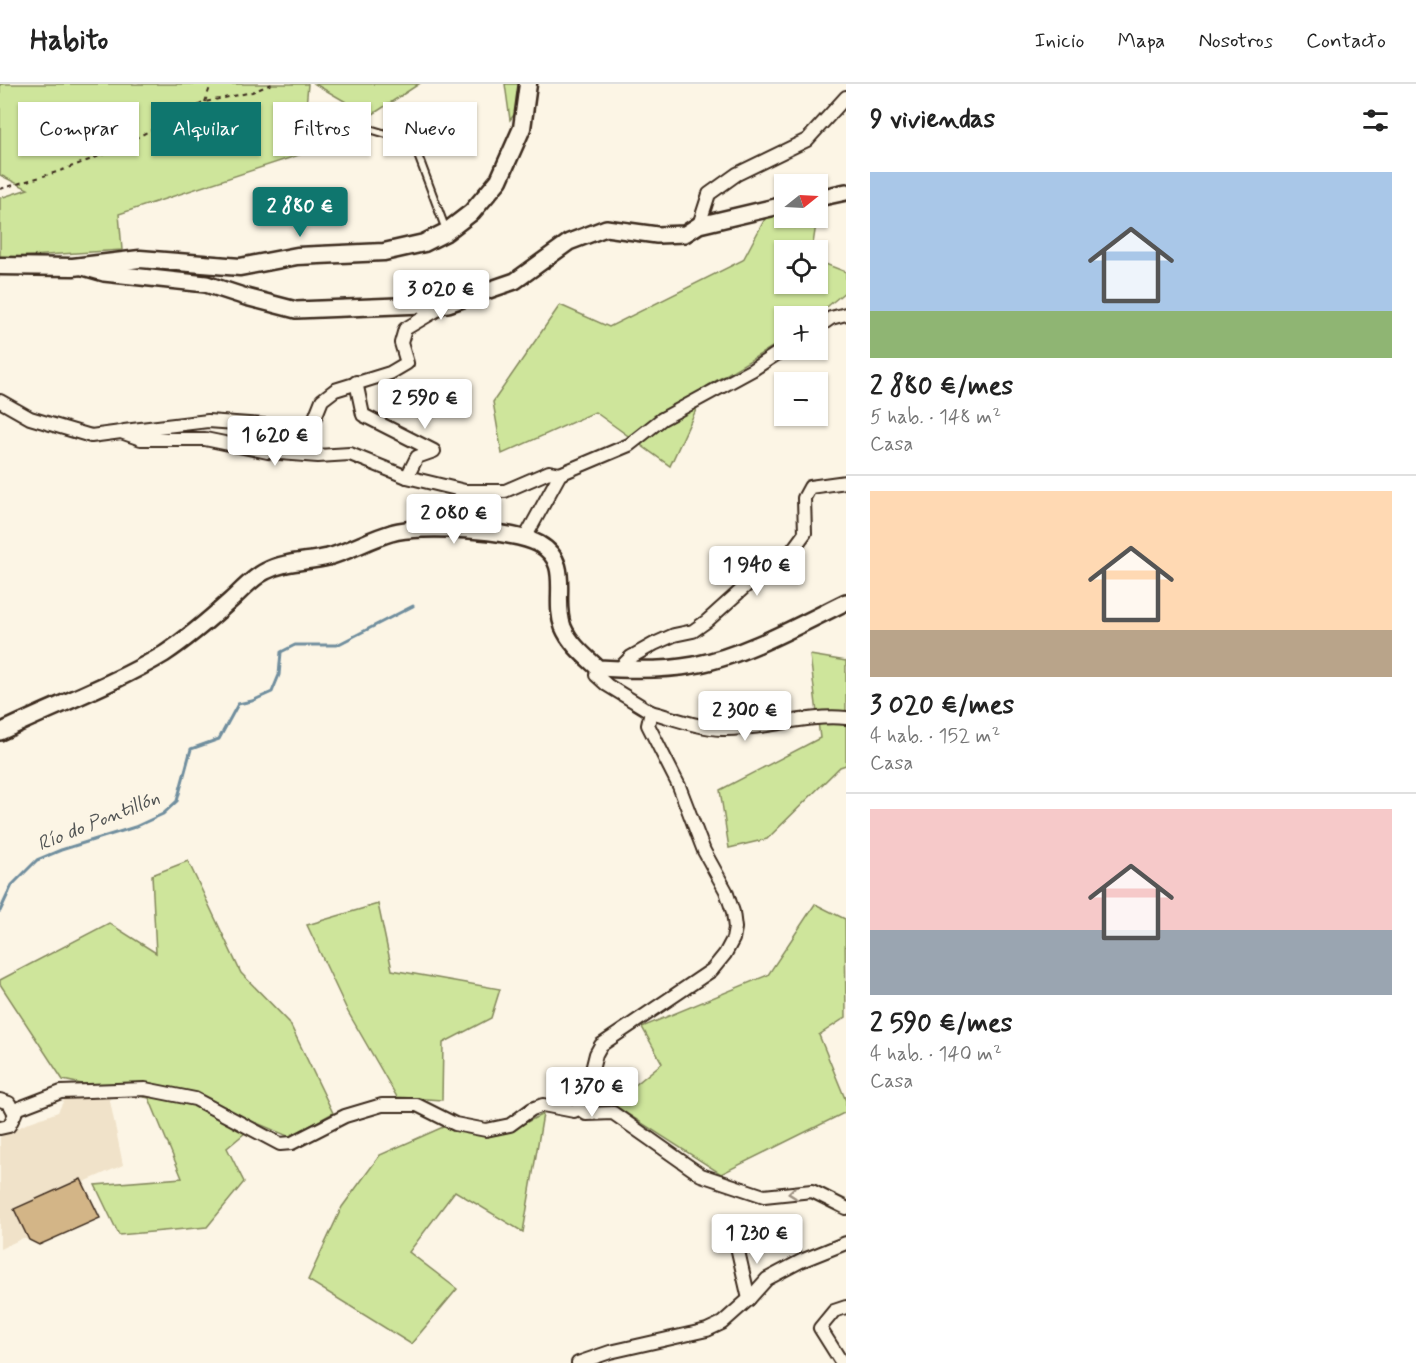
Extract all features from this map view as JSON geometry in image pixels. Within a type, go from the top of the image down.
[{"type":"main road","points":[[0,266],[80,267],[140,259],[240,267],[297,256],[384,252],[424,243],[446,232],[472,212],[499,180],[522,128],[528,84]]},
{"type":"street","points":[[699,225],[709,194],[737,174],[807,140],[846,97]]},
{"type":"street","points":[[828,196],[846,192]]},
{"type":"street","points":[[0,401],[30,418],[91,436],[208,421],[304,428],[312,425],[322,400],[335,390],[390,373],[407,363],[401,343],[405,329],[448,304],[515,281],[569,242],[606,228],[657,235],[684,234],[699,225],[774,207]]},
{"type":"street","points":[[80,267],[104,273],[206,284],[296,310],[448,304]]},
{"type":"street","points":[[828,320],[846,314]]},
{"type":"street","points":[[121,432],[141,439],[206,439],[268,452],[318,456],[350,454],[407,477],[465,491],[505,491],[549,472],[560,474],[629,445],[662,420],[774,356]]},
{"type":"street","points":[[356,382],[363,414],[434,451],[417,458],[407,477]]},
{"type":"street","points":[[525,538],[560,474]]},
{"type":"street","points":[[619,669],[631,657],[654,644],[674,635],[693,631],[748,584],[780,567],[805,533],[804,498],[810,487],[846,482]]},
{"type":"street","points":[[0,732],[127,675],[165,653],[197,630],[265,571],[283,565],[328,557],[392,532],[413,528],[462,529],[525,538],[540,544],[554,557],[559,569],[559,607],[563,626],[573,645],[598,668],[646,670],[694,665],[747,649],[846,602]]},
{"type":"street","points":[[598,668],[596,675],[607,685],[651,712],[721,729],[772,725],[831,716],[846,718]]},
{"type":"street","points":[[14,1110],[61,1092],[146,1089],[195,1099],[280,1144],[292,1143],[345,1116],[382,1105],[417,1105],[455,1124],[486,1130],[510,1125],[532,1109],[543,1105],[567,1111],[580,1109],[583,1106],[596,1054],[601,1045],[712,970],[725,954],[733,939],[735,928],[733,912],[726,891],[704,851],[679,786],[648,725],[651,712]]},
{"type":"street","points":[[0,1100],[9,1102],[14,1110],[12,1122],[0,1128]]},
{"type":"street","points":[[580,1109],[586,1114],[613,1113],[701,1175],[764,1196],[812,1191],[846,1208]]},
{"type":"street","points":[[735,1238],[749,1299]]},
{"type":"street","points":[[578,1363],[610,1352],[707,1330],[722,1323],[767,1279],[801,1261],[846,1243]]},
{"type":"street","points":[[842,1363],[820,1328],[834,1311],[846,1307]]},
{"type":"lane","points":[[371,129],[413,142],[446,232]]},
{"type":"path","points":[[205,102],[211,84]]},
{"type":"path","points":[[205,102],[252,92],[272,84]]},
{"type":"path","points":[[0,189],[57,172],[105,153],[151,130]]},
{"type":"shaded area","points":[[66,1096],[109,1096],[123,1165],[84,1182],[100,1218],[39,1245],[23,1238],[0,1249],[0,1137],[30,1122],[58,1112]]},
{"type":"green space","points":[[0,84],[308,84],[306,102],[273,102],[273,156],[296,156],[119,214],[122,250],[0,258],[0,198],[28,189],[0,175]]},
{"type":"green space","points":[[315,84],[419,84],[391,102],[383,102],[383,108],[371,115],[371,102],[346,102]]},
{"type":"green space","points":[[505,84],[522,84],[517,111],[510,120]]},
{"type":"green space","points":[[767,215],[774,215],[774,228],[815,228],[814,240],[774,240],[774,294],[828,294],[828,265],[846,272],[846,291],[828,306],[774,306],[774,346],[707,386],[670,466],[595,412],[502,454],[493,402],[560,305],[609,327],[743,260]]},
{"type":"green space","points":[[810,655],[846,661],[846,765],[840,767],[767,839],[729,848],[720,790],[820,738]]},
{"type":"green space","points":[[188,861],[241,973],[289,1022],[333,1113],[290,1137],[257,1123],[227,1148],[244,1182],[207,1227],[119,1235],[95,1185],[182,1178],[149,1098],[63,1080],[0,984],[0,980],[109,923],[156,953],[152,875]]},
{"type":"green space","points":[[378,904],[392,970],[500,989],[491,1018],[443,1043],[442,1100],[397,1097],[348,1012],[307,925]]},
{"type":"green space","points":[[815,904],[845,919],[846,1017],[819,1035],[846,1101],[846,1112],[721,1174],[612,1104],[662,1063],[642,1027],[768,975]]},
{"type":"green space","points":[[543,1114],[523,1232],[455,1191],[409,1252],[457,1289],[411,1344],[308,1280],[342,1207],[380,1155],[443,1127],[505,1133]]},
{"type":"building","points":[[81,1179],[100,1218],[39,1245],[29,1240],[14,1209]]},
{"type":"waterway","name":"Río do Pontillón","points":[[0,911],[12,885],[37,860],[61,850],[135,827],[163,814],[177,801],[191,749],[219,739],[238,704],[252,701],[272,692],[279,675],[281,652],[295,645],[337,645],[413,606]]}]
